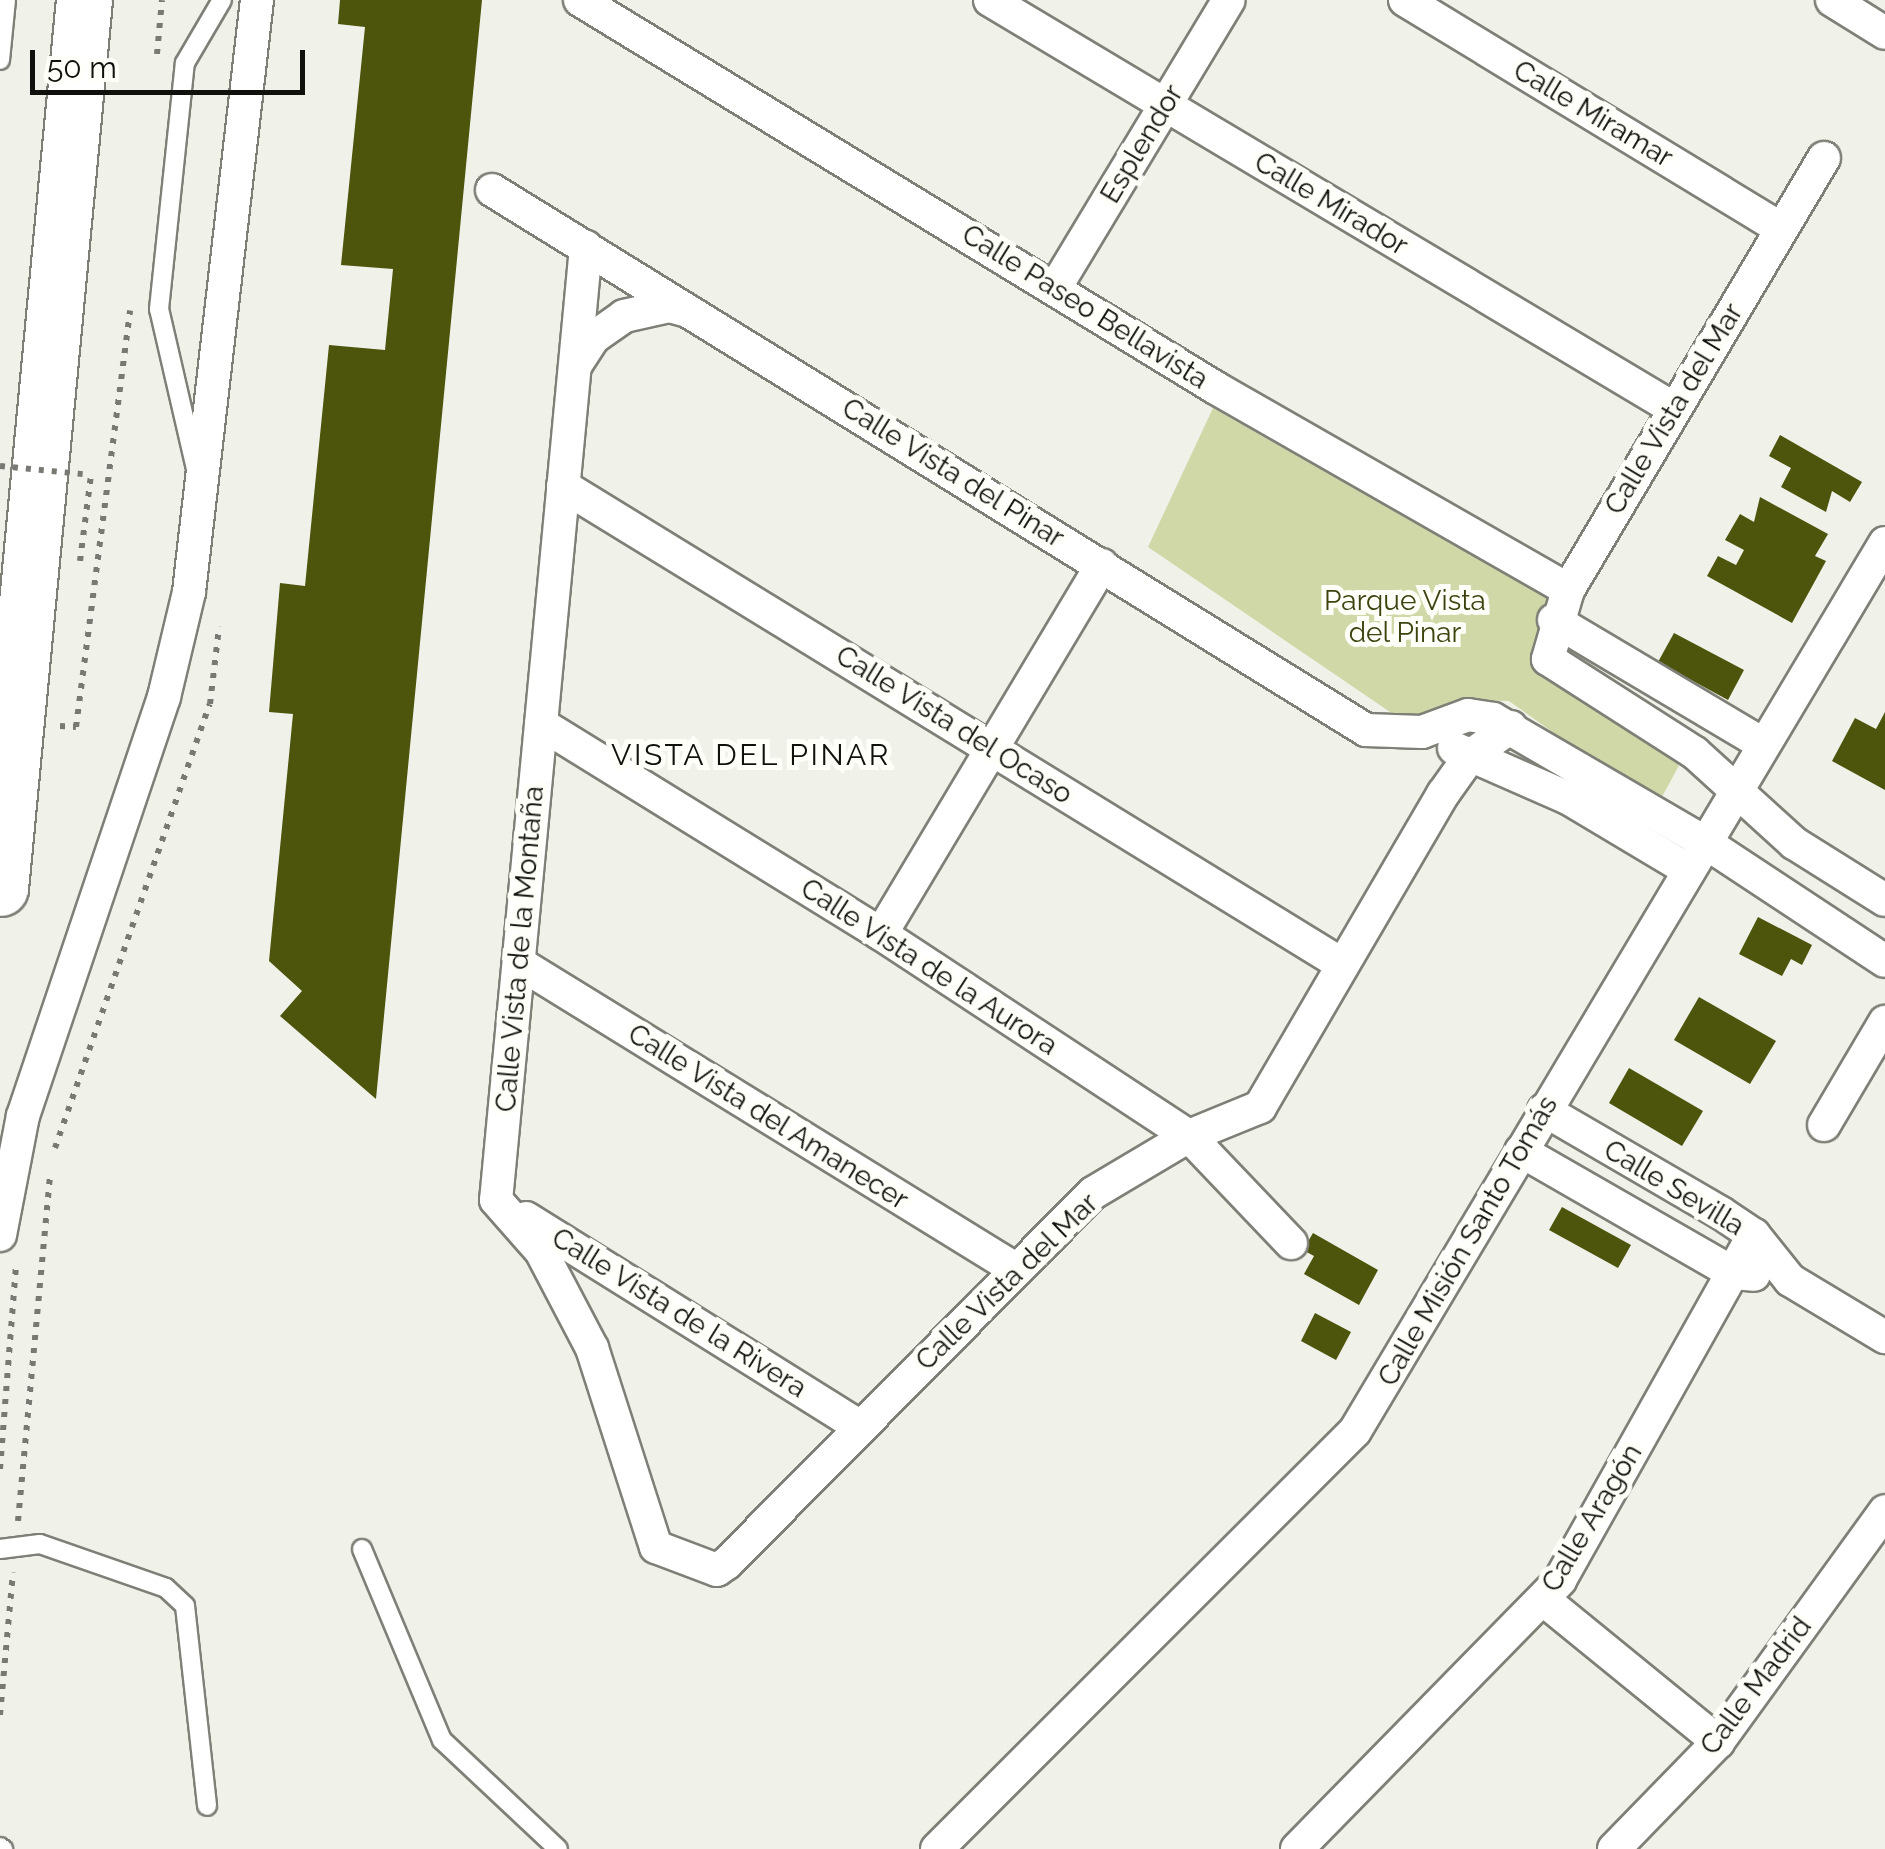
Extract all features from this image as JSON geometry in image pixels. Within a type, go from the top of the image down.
[{"type":"highway","points":[[0,888],[84,0]]},
{"type":"street","points":[[0,1235],[24,1116],[164,697],[189,592],[257,0]]},
{"type":"street","name":"Calle Mirador","points":[[990,0],[1673,408]]},
{"type":"street","name":"Esplendor","points":[[1055,288],[1228,0]]},
{"type":"street","name":"Calle Miramar","points":[[1405,0],[1781,228]]},
{"type":"street","points":[[1832,0],[1885,32]]},
{"type":"street","name":"Calle Paseo Bellavista","points":[[594,4],[1561,605],[1763,744]]},
{"type":"street","name":"Calle Vista del Mar","points":[[1561,605],[1673,408],[1824,158]]},
{"type":"street","name":"Calle Vista del Pinar","points":[[492,190],[1366,730],[1422,732],[1468,715],[1511,727],[1697,856]]},
{"type":"street","name":"Calle Vista de la Montaña","points":[[496,1200],[586,248]]},
{"type":"street","points":[[575,366],[593,338],[624,316],[670,306],[691,312]]},
{"type":"street","name":"Calle Vista del Ocaso","points":[[564,486],[1344,965]]},
{"type":"street","name":"Calle Misión Santo Tomás","points":[[937,1849],[1356,1430],[1885,543]]},
{"type":"street","points":[[881,934],[995,751],[1102,564]]},
{"type":"street","points":[[1561,605],[1548,659],[1695,753],[1794,843],[1885,900]]},
{"type":"street","name":"Calle Vista de la Aurora","points":[[541,724],[881,934],[1189,1136],[1291,1244]]},
{"type":"street","name":"Calle Vista del Mar","points":[[496,1200],[541,1250],[592,1348],[656,1547],[716,1570],[1093,1193],[1189,1136],[1260,1107],[1470,756],[1511,727]]},
{"type":"street","name":"Calle Vista del Pinar","points":[[1422,732],[1697,856]]},
{"type":"street","points":[[1697,856],[1885,961]]},
{"type":"street","name":"Calle Vista del Amanecer","points":[[519,963],[1017,1270]]},
{"type":"street","points":[[1824,1125],[1880,1040]]},
{"type":"street","name":"Calle Sevilla","points":[[1544,1110],[1754,1235],[1790,1280],[1885,1337]]},
{"type":"street","name":"Calle Sevilla","points":[[1521,1151],[1732,1272],[1790,1280]]},
{"type":"street","name":"Calle Vista de la Rivera","points":[[496,1200],[861,1426]]},
{"type":"street","name":"Calle Aragón","points":[[1297,1849],[1544,1600],[1754,1235]]},
{"type":"street","name":"Calle Madrid","points":[[1614,1849],[1718,1742],[1885,1511]]},
{"type":"street","points":[[1544,1600],[1718,1742]]},
{"type":"lane","points":[[0,60],[6,0]]},
{"type":"lane","points":[[202,494],[159,309],[185,63],[222,0]]},
{"type":"lane","points":[[0,1549],[40,1544],[166,1588],[185,1606],[207,1806]]},
{"type":"lane","points":[[362,1550],[442,1740],[558,1849]]},
{"type":"path","points":[[62,706],[59,726],[76,728],[131,306]]},
{"type":"path","points":[[0,466],[92,475],[79,572]]},
{"type":"green space","name":"Parque Vista del Pinar","points":[[1213,408],[1553,602],[1545,637],[1682,760],[1657,806],[1509,701],[1458,700],[1422,715],[1393,714],[1148,547]]},
{"type":"building","points":[[340,0],[482,0],[376,1099],[280,1016],[302,991],[269,961],[293,714],[269,712],[280,583],[305,586],[329,345],[385,350],[393,269],[341,265],[365,27],[338,24]]},
{"type":"building","points":[[1780,435],[1862,482],[1850,502],[1832,491],[1826,512],[1781,487],[1791,468],[1769,456]]},
{"type":"building","points":[[1760,497],[1828,534],[1815,556],[1826,561],[1792,623],[1707,576],[1718,556],[1736,565],[1744,550],[1725,540],[1740,514],[1754,522]]},
{"type":"building","points":[[1674,633],[1744,670],[1728,700],[1658,662]]},
{"type":"building","points":[[1885,712],[1885,790],[1832,761],[1855,718],[1876,729]]},
{"type":"building","points":[[1758,917],[1812,945],[1802,965],[1791,959],[1782,976],[1739,954]]},
{"type":"building","points":[[1699,997],[1776,1041],[1750,1084],[1674,1040]]},
{"type":"building","points":[[1629,1068],[1703,1111],[1682,1146],[1609,1103]]},
{"type":"building","points":[[1562,1207],[1631,1245],[1618,1268],[1549,1230]]},
{"type":"building","points":[[1313,1233],[1378,1270],[1359,1305],[1304,1274],[1314,1256],[1303,1250]]},
{"type":"building","points":[[1315,1313],[1351,1332],[1336,1360],[1301,1341]]},
{"type":"district","name":"VISTA DEL PINAR","points":[[751,755]]}]
